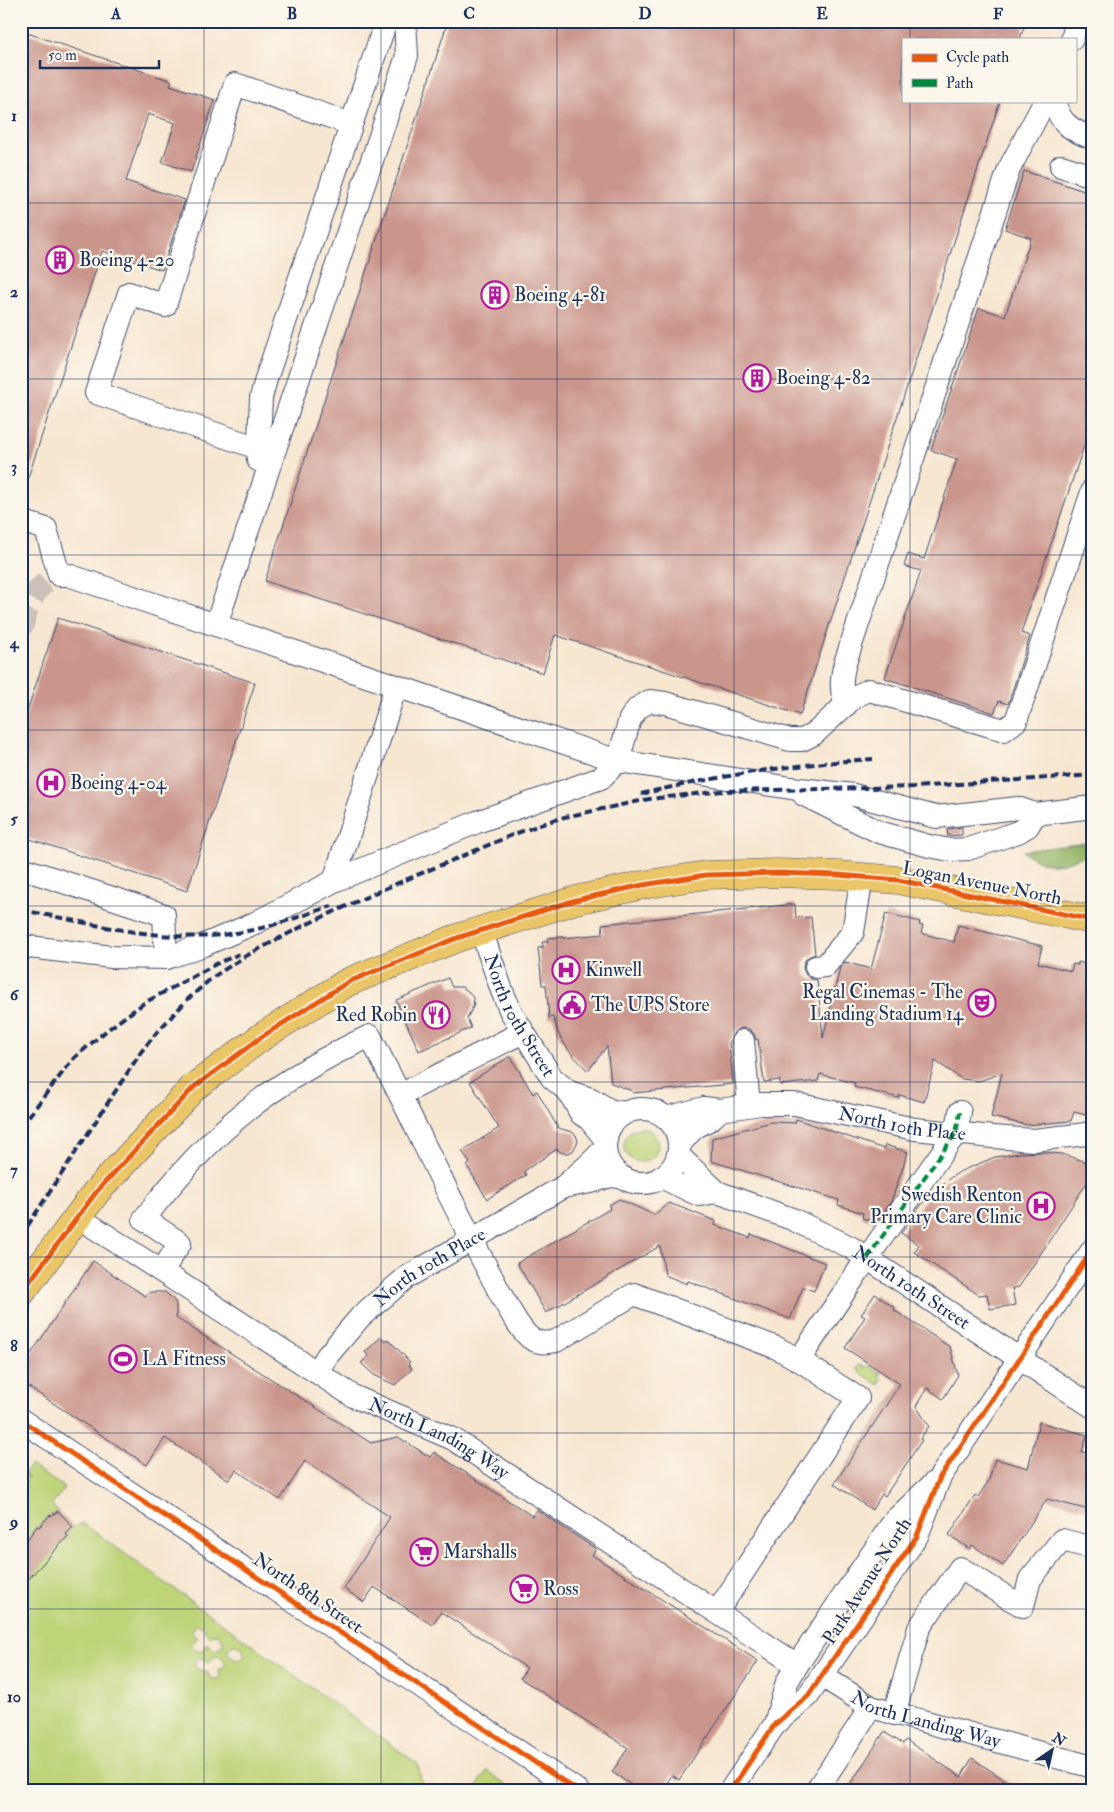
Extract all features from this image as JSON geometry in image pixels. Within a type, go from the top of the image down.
[{"type":"main road","name":"Logan Avenue North","points":[[21,1293],[104,1184],[194,1087],[262,1036],[348,982],[480,930],[576,900],[643,884],[697,877],[778,873],[898,880],[1093,920]]},
{"type":"street","points":[[259,496],[258,448],[261,398],[266,379],[386,21]]},
{"type":"street","points":[[216,625],[407,56],[405,21]]},
{"type":"street","points":[[1072,38],[1077,21]]},
{"type":"street","points":[[258,448],[96,393],[129,293],[165,306],[235,84],[351,124]]},
{"type":"street","points":[[846,705],[842,695],[841,680],[844,663],[1009,169],[1045,102]]},
{"type":"street","points":[[1055,102],[1056,108],[1066,124],[1075,132],[1093,138]]},
{"type":"street","points":[[1061,166],[1093,176]]},
{"type":"street","points":[[21,946],[112,957],[166,958],[204,945],[255,923],[334,881],[477,822],[601,778],[618,761],[630,719],[638,708],[650,701],[666,703],[790,740],[802,740],[814,734],[854,698],[869,690],[1004,730],[1016,721],[1093,489]]},
{"type":"street","points":[[21,521],[46,529],[59,576],[70,576],[618,761],[791,788],[854,795],[936,817],[1018,808],[1035,814],[1093,807]]},
{"type":"street","points":[[334,881],[396,686]]},
{"type":"street","points":[[791,788],[879,832],[950,850],[968,849],[1018,832],[1028,826],[1035,814]]},
{"type":"street","points":[[941,849],[936,844],[933,833],[938,822],[945,816]]},
{"type":"street","points":[[21,868],[164,914],[166,958]]},
{"type":"street","points":[[816,967],[825,966],[853,932],[862,877]]},
{"type":"street","name":"North 10th Street","points":[[480,930],[502,991],[523,1032],[552,1078],[569,1092],[591,1099],[609,1110],[625,1113]]},
{"type":"street","points":[[400,1096],[523,1032]]},
{"type":"street","points":[[162,1271],[180,1243],[144,1219],[190,1162],[216,1135],[266,1095],[304,1069],[370,1036],[471,1241],[522,1330],[529,1337],[537,1342],[547,1343],[556,1341],[634,1294],[777,1348],[858,1398],[718,1612]]},
{"type":"street","points":[[743,1041],[750,1105]]},
{"type":"street","name":"North 10th Street","points":[[569,1092],[581,1114],[589,1119],[606,1143]]},
{"type":"street","name":"North 10th Place","points":[[666,1118],[704,1108],[720,1110],[750,1105],[795,1104],[915,1129],[958,1123],[1034,1140],[1090,1134]]},
{"type":"street","points":[[636,1109],[647,1109],[657,1112],[666,1118],[675,1131],[678,1150],[674,1164],[660,1177],[643,1182],[624,1178],[610,1163],[606,1143],[612,1124],[625,1113],[636,1109]]},
{"type":"street","name":"North 10th Place","points":[[678,1150],[687,1134],[696,1127],[709,1122],[720,1110]]},
{"type":"street","points":[[799,1360],[958,1123]]},
{"type":"street","name":"North 10th Place","points":[[317,1372],[327,1356],[348,1331],[375,1303],[407,1277],[563,1187],[596,1158],[606,1143]]},
{"type":"street","name":"North 10th Street","points":[[678,1150],[717,1192]]},
{"type":"street","name":"North 10th Place","points":[[563,1187],[611,1176],[624,1178]]},
{"type":"street","name":"North 10th Street","points":[[660,1177],[699,1194],[717,1192],[792,1219],[850,1247],[1093,1407]]},
{"type":"street","name":"North Landing Way","points":[[78,1217],[353,1396],[453,1439],[797,1665]]},
{"type":"street","name":"Park Avenue North","points":[[775,1724],[787,1682],[797,1665],[894,1521],[940,1477],[1093,1249]]},
{"type":"street","name":"North 8th Street","points":[[21,1420],[578,1791]]},
{"type":"street","name":"Park Avenue North","points":[[730,1791],[775,1724],[808,1696],[917,1536],[940,1477]]},
{"type":"street","points":[[894,1714],[919,1628],[960,1568],[982,1581],[1000,1595],[1023,1606],[1030,1579],[1062,1540],[1093,1548]]},
{"type":"street","name":"North Landing Way","points":[[822,1676],[871,1708],[1093,1767]]},
{"type":"street","points":[[816,1791],[871,1708]]},
{"type":"green space","points":[[1093,842],[1093,853],[1065,863],[1049,864],[1041,862],[1023,851]]},
{"type":"green space","points":[[641,1128],[653,1133],[658,1145],[653,1157],[641,1162],[629,1157],[624,1145],[629,1133]]},
{"type":"green space","points":[[860,1364],[865,1368],[867,1365],[881,1374],[879,1377],[882,1379],[878,1385],[856,1369]]},
{"type":"green space","points":[[30,1465],[65,1488],[52,1505],[58,1511],[51,1516],[49,1515],[39,1527],[37,1526],[27,1540],[21,1536],[21,1488],[28,1477],[24,1475]]},
{"type":"green space","points":[[82,1523],[418,1764],[423,1791],[21,1791],[21,1587],[68,1536],[66,1533]],"holes":[[[196,1625],[202,1627],[209,1636],[216,1633],[223,1640],[223,1645],[216,1650],[212,1649],[207,1643],[202,1651],[193,1649],[193,1643],[198,1637],[193,1635],[192,1632]],[[236,1645],[242,1648],[245,1656],[237,1660],[229,1655],[227,1651]],[[217,1656],[223,1659],[225,1664],[223,1669],[219,1669],[220,1677],[217,1679],[210,1678],[208,1673],[198,1669],[194,1664],[197,1658],[204,1658],[208,1664],[212,1658]]]},
{"type":"green space","points":[[487,1771],[516,1791],[474,1791]]},
{"type":"building","points":[[448,21],[1026,21],[1020,38],[902,38],[902,102],[1000,102],[800,715],[555,635],[543,673],[265,581]]},
{"type":"building","name":"Boeing 4-20","points":[[21,31],[172,81],[170,85],[215,100],[191,172],[162,162],[175,123],[148,114],[126,181],[185,200],[162,270],[102,251],[24,490],[21,490]]},
{"type":"building","points":[[1024,171],[1093,194],[1093,419],[1021,633],[1030,636],[1008,704],[999,701],[994,713],[885,678],[921,571],[904,566],[908,554],[924,559],[957,459],[931,450],[979,308],[1005,316],[1031,238],[1005,229]]},
{"type":"building","points":[[58,618],[255,683],[187,891],[21,836],[21,730]]},
{"type":"building","points":[[962,827],[962,835],[948,836],[947,829]]},
{"type":"building","points":[[795,904],[796,918],[811,917],[815,954],[808,957],[804,962],[803,968],[806,975],[811,979],[817,980],[823,1038],[840,968],[845,962],[871,969],[886,913],[920,922],[919,925],[923,926],[921,933],[954,942],[958,925],[1042,946],[1038,963],[1071,971],[1073,964],[1078,965],[1078,962],[1093,966],[1093,1109],[1087,1108],[1086,1115],[1074,1112],[1071,1121],[1027,1125],[991,1117],[1002,1073],[979,1081],[962,1079],[935,1061],[924,1102],[899,1095],[899,1098],[854,1087],[855,1083],[820,1074],[818,1081],[780,1085],[780,1080],[764,1082],[758,1039],[756,1040],[754,1034],[749,1029],[742,1028],[735,1031],[729,1042],[733,1084],[633,1093],[611,1083],[607,1046],[588,1071],[569,1051],[559,1035],[553,1017],[549,1018],[546,985],[542,985],[538,948],[543,947],[542,942],[548,942],[547,938],[603,934],[602,924]]},
{"type":"building","name":"Red Robin","points":[[448,978],[452,987],[462,987],[473,998],[474,1005],[467,1018],[471,1028],[419,1051],[396,1000]]},
{"type":"building","points":[[510,1056],[533,1094],[537,1091],[558,1128],[572,1132],[576,1135],[578,1141],[573,1151],[562,1153],[557,1149],[524,1171],[526,1175],[487,1199],[467,1166],[470,1163],[462,1151],[499,1128],[470,1082]]},
{"type":"building","points":[[796,1119],[884,1149],[885,1145],[908,1152],[891,1202],[876,1222],[862,1218],[863,1213],[838,1205],[839,1200],[711,1161],[712,1138],[771,1122],[795,1123]]},
{"type":"building","points":[[1041,1152],[1062,1154],[1093,1164],[1093,1184],[1088,1181],[1019,1287],[1012,1288],[1015,1305],[990,1309],[987,1294],[979,1295],[914,1252],[919,1245],[901,1233],[925,1200],[947,1180],[961,1171],[995,1157]]},
{"type":"building","points":[[619,1199],[654,1215],[669,1203],[716,1221],[715,1225],[750,1238],[751,1234],[825,1263],[814,1291],[803,1287],[790,1319],[688,1281],[687,1284],[665,1275],[660,1246],[546,1313],[517,1263],[610,1209],[609,1205]]},
{"type":"building","points":[[93,1261],[145,1296],[150,1292],[165,1292],[176,1303],[176,1318],[371,1443],[398,1437],[430,1457],[434,1452],[532,1516],[537,1510],[596,1549],[592,1555],[758,1661],[679,1780],[672,1775],[662,1791],[640,1791],[612,1772],[628,1748],[520,1678],[527,1668],[441,1612],[432,1625],[374,1587],[364,1602],[344,1589],[390,1517],[305,1461],[280,1500],[236,1470],[229,1480],[165,1438],[147,1465],[21,1382],[21,1369]]},
{"type":"building","points":[[875,1294],[895,1308],[894,1310],[950,1347],[958,1375],[943,1399],[927,1388],[916,1406],[929,1426],[920,1439],[922,1440],[885,1496],[882,1494],[872,1510],[834,1484],[900,1384],[845,1348],[865,1317],[861,1315]]},
{"type":"building","points":[[381,1337],[386,1341],[388,1339],[410,1362],[408,1364],[412,1369],[395,1385],[374,1375],[361,1363],[369,1356],[365,1352]]},
{"type":"building","points":[[1039,1422],[1087,1435],[1082,1452],[1093,1455],[1093,1511],[1047,1499],[1003,1566],[972,1545],[970,1549],[949,1535],[975,1495],[978,1497],[989,1480],[995,1459],[1028,1468]]},
{"type":"building","points":[[58,1511],[73,1527],[66,1534],[68,1536],[21,1587],[21,1535],[27,1540],[37,1526],[39,1527],[50,1515]]},
{"type":"building","points":[[884,1732],[903,1744],[906,1740],[961,1777],[972,1758],[1021,1791],[846,1791]]},
{"type":"tunnel","points":[[21,630],[33,597],[43,584],[59,575]]},
{"type":"railway","points":[[641,794],[756,772],[873,759]]},
{"type":"railway","points":[[21,1236],[141,1052],[188,999],[213,977],[244,957],[303,926],[384,889],[517,833],[560,818],[649,799],[723,791],[914,787],[1093,775]]},
{"type":"railway","points":[[21,910],[150,934],[203,936],[229,934],[281,923],[332,906]]},
{"type":"railway","points":[[21,1126],[74,1058],[107,1030],[144,1003],[216,964],[239,954]]},
{"type":"marked path","points":[[867,1258],[956,1133],[960,1112]]},
{"type":"cycle path","points":[[21,1293],[97,1191],[194,1087],[263,1036],[348,982],[457,938],[576,900],[643,885],[706,875],[778,873],[898,880],[1093,920]]},
{"type":"cycle path","points":[[730,1791],[775,1724],[808,1696],[917,1536],[940,1477],[1093,1249]]},
{"type":"cycle path","points":[[21,1420],[578,1791]]},
{"type":"place","name":"Boeing 4-20","points":[[60,260]]},
{"type":"place","name":"Boeing 4-81","points":[[495,295]]},
{"type":"place","name":"Boeing 4-82","points":[[757,378]]},
{"type":"place","name":"Boeing 4-04","points":[[51,783]]},
{"type":"place","name":"Kinwell","points":[[566,970]]},
{"type":"place","name":"Regal Cinemas - The Landing Stadium 14","points":[[982,1003]]},
{"type":"place","name":"The UPS Store","points":[[572,1005]]},
{"type":"place","name":"Red Robin","points":[[436,1015]]},
{"type":"place","name":"Swedish Renton Primary Care Clinic","points":[[1041,1206]]},
{"type":"place","name":"LA Fitness","points":[[123,1359]]},
{"type":"place","name":"Marshalls","points":[[424,1552]]},
{"type":"place","name":"Ross","points":[[524,1589]]}]
